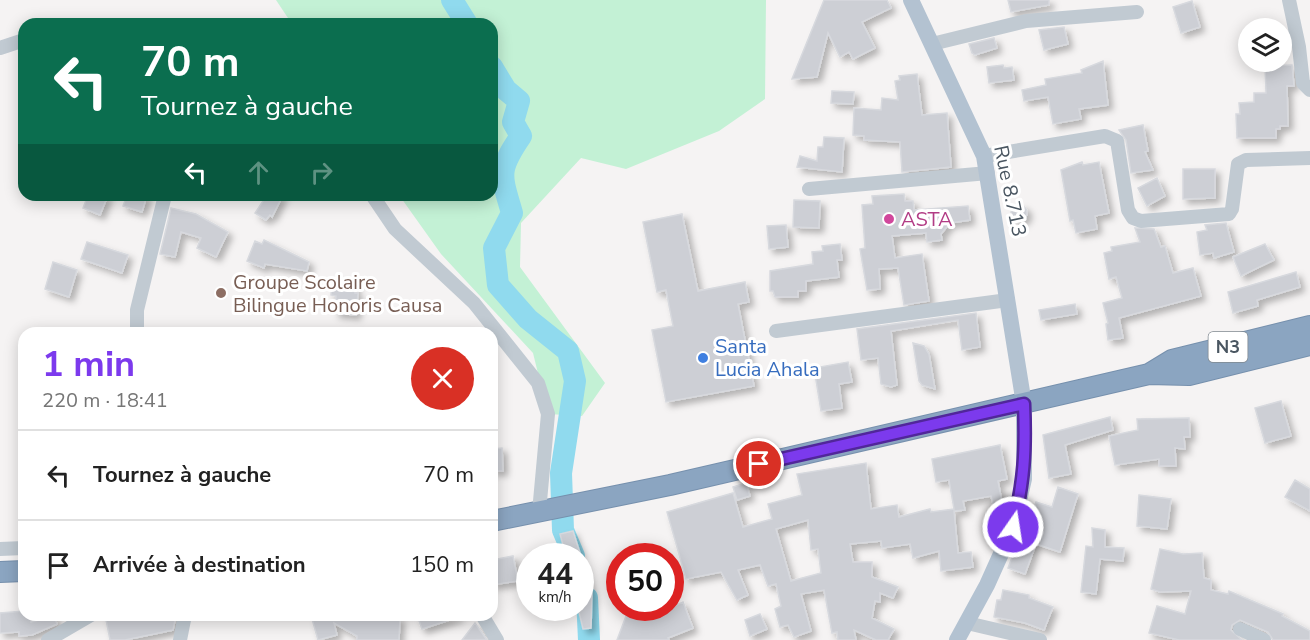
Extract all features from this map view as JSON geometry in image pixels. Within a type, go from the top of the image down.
[{"type":"highway","name":"N3","points":[[1149,375],[1172,360],[1310,326]]},
{"type":"highway","name":"N3","points":[[498,520],[1149,375],[1189,375],[1310,345]]},
{"type":"highway","points":[[0,573],[18,572]]},
{"type":"main road","name":"Rue 8.713","points":[[911,0],[984,156],[1024,404],[1025,471],[1013,527],[987,585],[957,640]]},
{"type":"street","points":[[1289,0],[1299,47],[1303,83],[1310,90]]},
{"type":"street","points":[[933,44],[1026,21],[1137,12]]},
{"type":"street","points":[[0,48],[18,42]]},
{"type":"street","points":[[984,156],[1111,137],[1117,141],[1128,210],[1133,218],[1141,221],[1229,214],[1232,209],[1238,164],[1246,160],[1310,159]]},
{"type":"street","points":[[809,189],[988,172]]},
{"type":"street","points":[[138,327],[137,310],[164,201]]},
{"type":"street","points":[[376,201],[395,229],[474,303],[493,327]]},
{"type":"street","points":[[776,331],[1008,300]]},
{"type":"street","points":[[498,333],[538,383],[548,414],[539,512]]},
{"type":"street","points":[[0,549],[18,548]]},
{"type":"street","points":[[53,639],[82,621]]},
{"type":"street","points":[[180,640],[184,621]]},
{"type":"street","points":[[486,621],[497,640]]},
{"type":"street","points":[[967,623],[1040,640]]},
{"type":"street","points":[[1240,629],[1264,640]]},
{"type":"green space","points":[[276,0],[766,0],[765,99],[719,131],[626,169],[581,158],[521,223],[520,267],[605,383],[582,416],[548,414],[533,353],[441,254],[403,201],[498,201],[498,18],[288,18]]},
{"type":"building","points":[[824,0],[887,0],[891,8],[862,22],[875,48],[853,59],[849,52],[840,57],[828,33],[817,77],[792,79]]},
{"type":"building","points":[[1008,0],[1049,0],[1049,5],[1011,12]]},
{"type":"building","points":[[1192,1],[1200,27],[1181,33],[1173,7]]},
{"type":"building","points":[[1064,27],[1068,44],[1044,50],[1039,30]]},
{"type":"building","points":[[994,38],[997,48],[975,55],[972,53],[969,44]]},
{"type":"building","points":[[1103,61],[1108,105],[1079,109],[1081,119],[1053,124],[1048,97],[1024,101],[1022,90],[1046,85],[1045,79],[1082,73],[1081,70]]},
{"type":"building","points":[[1003,65],[1004,68],[1012,67],[1014,80],[989,83],[987,67]]},
{"type":"building","points":[[1292,65],[1294,86],[1287,86],[1288,126],[1280,126],[1280,129],[1276,129],[1276,138],[1237,138],[1236,114],[1240,114],[1239,103],[1254,102],[1254,93],[1266,93],[1265,72],[1292,72]]},
{"type":"building","points":[[917,74],[922,115],[947,113],[951,167],[902,172],[900,142],[864,140],[864,136],[853,135],[854,108],[881,110],[882,98],[898,100],[895,81],[900,80],[899,76]]},
{"type":"building","points":[[832,91],[854,92],[853,104],[831,103]]},
{"type":"building","points":[[1143,125],[1148,151],[1145,152],[1153,170],[1131,173],[1126,140],[1119,130]]},
{"type":"building","points":[[824,137],[844,138],[842,172],[797,167],[800,156],[817,161],[818,147],[823,147]]},
{"type":"building","points":[[1082,162],[1083,165],[1099,162],[1109,213],[1095,216],[1097,229],[1076,233],[1073,220],[1070,221],[1061,170]]},
{"type":"building","points":[[1183,169],[1215,169],[1215,198],[1183,199]]},
{"type":"building","points":[[1157,178],[1165,196],[1147,206],[1138,188]]},
{"type":"building","points":[[904,194],[905,201],[913,201],[914,210],[968,206],[970,220],[950,223],[941,234],[942,240],[927,242],[926,233],[892,236],[895,258],[922,254],[929,301],[904,305],[898,268],[879,269],[880,289],[867,290],[860,249],[865,248],[862,205],[873,204],[872,196]]},
{"type":"building","points":[[794,200],[820,201],[819,228],[793,227]]},
{"type":"building","points":[[86,201],[106,201],[100,215],[83,208]]},
{"type":"building","points":[[125,201],[145,201],[142,212],[123,206]]},
{"type":"building","points":[[263,201],[280,201],[272,217],[270,215],[266,220],[255,213]]},
{"type":"building","points":[[1019,205],[1025,207],[1027,213],[1025,219],[1019,221],[1013,219],[1011,213],[1013,207]]},
{"type":"building","points":[[171,208],[196,214],[228,232],[216,257],[197,248],[201,238],[181,232],[175,257],[160,254]]},
{"type":"building","name":"Santa Lucia Ahala","points":[[682,214],[698,291],[745,282],[749,302],[738,304],[754,386],[666,402],[652,330],[673,326],[666,290],[657,292],[643,222]]},
{"type":"building","points":[[1226,223],[1234,252],[1214,258],[1213,253],[1200,255],[1197,232],[1207,230],[1205,225]]},
{"type":"building","points":[[786,225],[788,247],[769,249],[767,226]]},
{"type":"building","points":[[1135,228],[1154,229],[1161,247],[1165,246],[1173,273],[1193,268],[1201,296],[1119,318],[1123,338],[1108,340],[1106,324],[1108,323],[1103,303],[1122,298],[1116,277],[1109,279],[1104,253],[1112,251],[1111,247],[1140,242]]},
{"type":"building","points":[[264,240],[309,262],[307,271],[265,264],[264,268],[247,261],[255,241],[262,244]]},
{"type":"building","points":[[87,242],[128,255],[122,273],[81,259]]},
{"type":"building","points":[[840,244],[842,260],[837,260],[839,277],[806,281],[806,291],[798,291],[798,297],[775,297],[773,291],[770,291],[770,271],[813,264],[812,252],[823,251],[822,246]]},
{"type":"building","points":[[1265,244],[1274,260],[1241,276],[1233,257]]},
{"type":"building","points":[[53,262],[77,270],[69,297],[45,289]]},
{"type":"building","points":[[1296,272],[1300,287],[1257,300],[1258,306],[1233,313],[1228,292]]},
{"type":"building","points":[[338,278],[355,280],[355,293],[358,293],[356,315],[335,313],[336,296],[331,295],[332,284],[337,285]]},
{"type":"building","points":[[1075,304],[1077,314],[1041,320],[1039,310]]},
{"type":"building","points":[[976,313],[980,347],[962,350],[958,320],[891,331],[897,385],[891,387],[881,384],[878,358],[861,360],[857,329]]},
{"type":"building","points":[[913,343],[924,346],[929,354],[935,389],[922,385],[919,381]]},
{"type":"building","points":[[848,362],[852,382],[839,384],[842,408],[821,411],[814,368]]},
{"type":"building","points":[[1281,401],[1291,436],[1265,443],[1255,408]]},
{"type":"building","points":[[1110,417],[1113,430],[1065,445],[1071,474],[1049,478],[1043,435]]},
{"type":"building","points":[[1189,418],[1190,437],[1184,437],[1185,449],[1175,448],[1176,466],[1159,466],[1159,459],[1115,465],[1109,436],[1138,430],[1137,419]]},
{"type":"building","points":[[1000,445],[1007,479],[998,481],[1002,502],[993,504],[991,496],[963,501],[965,510],[954,511],[958,553],[971,552],[973,567],[941,571],[939,551],[913,558],[910,544],[882,548],[881,541],[850,544],[853,562],[872,562],[872,577],[898,587],[893,598],[880,593],[880,602],[875,601],[872,618],[894,629],[888,640],[876,640],[854,630],[856,640],[838,640],[837,632],[832,633],[824,590],[801,594],[811,631],[794,637],[788,625],[780,627],[775,609],[781,606],[776,584],[768,586],[760,565],[738,570],[748,595],[737,600],[721,572],[686,579],[684,543],[676,543],[667,512],[733,493],[743,527],[772,519],[768,504],[802,495],[797,474],[866,463],[871,509],[897,505],[899,517],[930,509],[931,512],[954,509],[949,480],[936,482],[932,459]],"holes":[[[808,520],[811,550],[818,549],[821,573],[791,581],[776,529]]]},
{"type":"building","points":[[498,448],[502,448],[503,471],[498,471]]},
{"type":"building","points":[[1295,480],[1310,489],[1310,511],[1285,497]]},
{"type":"building","points":[[746,483],[750,496],[737,500],[733,487]]},
{"type":"building","points":[[1058,487],[1078,494],[1060,552],[1036,544],[1025,574],[1008,568],[1018,541],[1023,543],[1036,502],[1052,507]]},
{"type":"building","points":[[1139,495],[1171,499],[1167,529],[1137,526]]},
{"type":"building","points":[[1092,528],[1105,530],[1105,547],[1124,548],[1123,561],[1100,559],[1096,594],[1081,592],[1086,546],[1093,547]]},
{"type":"building","points":[[573,531],[577,543],[562,543],[560,534]]},
{"type":"building","points":[[1160,549],[1183,554],[1202,553],[1204,578],[1211,580],[1211,590],[1228,594],[1229,591],[1283,614],[1282,616],[1310,631],[1310,640],[1273,640],[1268,632],[1240,620],[1232,625],[1231,630],[1242,640],[1179,640],[1149,633],[1157,606],[1185,614],[1191,591],[1160,592],[1151,589]]},
{"type":"building","points":[[513,556],[516,581],[498,584],[498,559]]},
{"type":"building","points":[[1003,590],[1029,595],[1029,598],[1053,607],[1044,630],[1025,623],[994,617],[997,600],[1001,600]]},
{"type":"building","points":[[684,605],[693,628],[668,638],[669,640],[617,640],[624,621],[684,621]]},
{"type":"building","points":[[18,612],[18,621],[56,621],[57,624],[32,635],[19,636],[19,632],[0,633],[0,613]]},
{"type":"building","points":[[760,614],[767,629],[750,636],[745,620]]},
{"type":"building","points":[[106,621],[175,621],[173,630],[125,640],[110,640]]},
{"type":"building","points":[[313,621],[400,621],[399,640],[357,640],[357,636],[334,623],[337,635],[318,640]]},
{"type":"building","points":[[419,621],[447,621],[422,629]]},
{"type":"building","points":[[581,621],[591,621],[591,628],[583,629]]},
{"type":"building","points":[[475,623],[487,640],[462,640]]},
{"type":"waterway","points":[[452,0],[463,18]]},
{"type":"waterway","points":[[498,77],[506,90],[519,101],[513,122],[521,136],[508,157],[503,173],[512,213],[494,248],[498,285],[528,319],[568,351],[575,381],[561,473],[563,530],[568,543]]},
{"type":"waterway","points":[[588,621],[589,640]]},
{"type":"place","name":"ASTA","points":[[889,219]]},
{"type":"place","name":"Groupe Scolaire Bilingue Honoris Causa","points":[[221,293]]},
{"type":"place","name":"Santa Lucia Ahala","points":[[703,358]]},
{"type":"route","points":[[759,464],[1024,404],[1026,455],[1024,479],[1013,527]]}]
